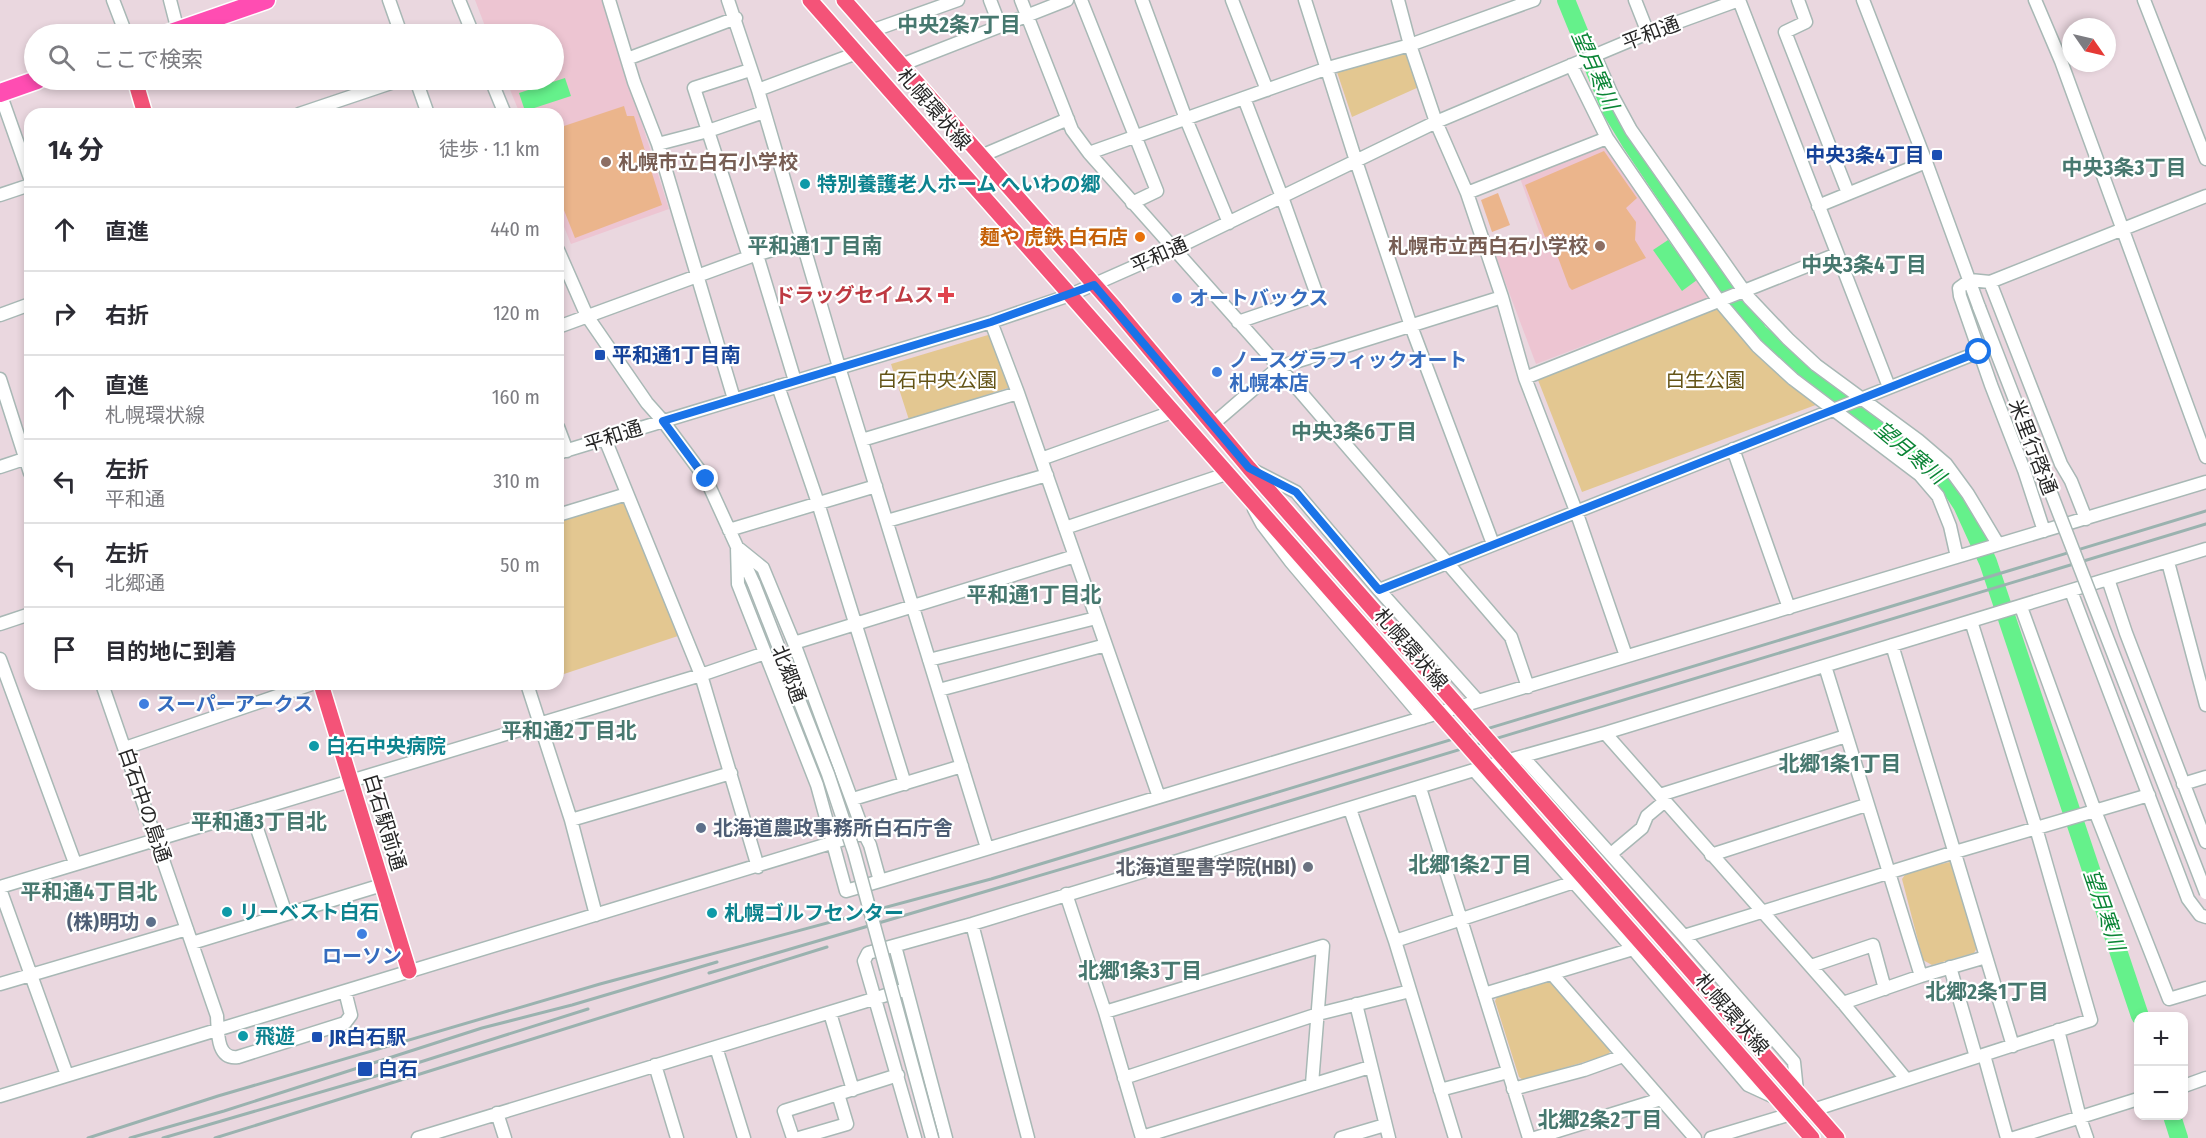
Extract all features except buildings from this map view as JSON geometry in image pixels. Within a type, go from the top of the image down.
[{"type":"highway","points":[[198,24],[266,0]]},
{"type":"highway","points":[[0,93],[24,85]]},
{"type":"main road","name":"札幌環状線","points":[[810,0],[1812,1138]]},
{"type":"main road","name":"札幌環状線","points":[[847,1],[1094,285],[1249,468],[1837,1138]]},
{"type":"main road","points":[[138,90],[143,108]]},
{"type":"main road","name":"白石駅前通","points":[[323,690],[409,971]]},
{"type":"street","points":[[113,0],[122,24]]},
{"type":"street","points":[[170,0],[172,24]]},
{"type":"street","points":[[389,0],[397,24]]},
{"type":"street","points":[[459,0],[469,24]]},
{"type":"street","points":[[609,0],[627,59],[658,144],[734,399]]},
{"type":"street","points":[[728,0],[736,18],[750,70],[758,90],[839,367],[987,849]]},
{"type":"street","points":[[871,31],[958,0]]},
{"type":"street","points":[[990,0],[1000,26]]},
{"type":"street","points":[[1021,0],[1072,130],[1132,203],[1279,367],[1511,636],[1528,687]]},
{"type":"street","points":[[901,65],[1067,0]]},
{"type":"street","points":[[1081,0],[1157,191],[1132,203]]},
{"type":"street","points":[[1142,0],[1186,119],[1229,222]]},
{"type":"street","points":[[1232,0],[1267,90]]},
{"type":"street","points":[[1305,0],[1412,326],[1493,543]]},
{"type":"street","points":[[1398,0],[1410,45],[1436,122],[1467,193],[1502,297],[1524,378],[1576,512],[1626,656]]},
{"type":"street","points":[[1089,153],[1328,68],[1410,45],[1534,0]]},
{"type":"street","points":[[1635,0],[1648,33]]},
{"type":"street","points":[[1739,0],[1889,387]]},
{"type":"street","name":"平和通","points":[[564,452],[991,322],[1070,295],[1174,249],[1436,122],[1648,33],[1739,0]]},
{"type":"street","points":[[1798,0],[1806,22],[1785,32],[1848,193]]},
{"type":"street","name":"米里行啓通","points":[[1863,0],[2206,893]]},
{"type":"street","points":[[2035,0],[2061,61],[2206,457]]},
{"type":"street","points":[[2144,0],[2206,159]]},
{"type":"street","points":[[627,59],[736,18]]},
{"type":"street","points":[[758,90],[857,53]]},
{"type":"street","points":[[1593,56],[1631,130],[1741,292],[1809,359],[1857,399],[1918,440],[1947,464],[1968,494],[1993,546]]},
{"type":"street","points":[[1573,64],[1607,138],[1722,300],[1764,352],[1793,379],[1836,408],[1920,475],[1938,496],[1960,556]]},
{"type":"street","points":[[750,70],[694,88],[795,381]]},
{"type":"street","points":[[319,108],[371,90]]},
{"type":"street","points":[[420,90],[426,108]]},
{"type":"street","points":[[495,90],[503,108]]},
{"type":"street","points":[[0,93],[24,161]]},
{"type":"street","points":[[1238,322],[1317,295],[1244,98]]},
{"type":"street","points":[[658,144],[708,131],[764,112]]},
{"type":"street","points":[[981,156],[1068,119]]},
{"type":"street","points":[[1467,193],[1607,138]]},
{"type":"street","points":[[1818,206],[1926,162]]},
{"type":"street","points":[[0,195],[24,186]]},
{"type":"street","points":[[2044,531],[2024,470],[1979,352],[1959,288],[1970,280],[1990,282],[2206,196]]},
{"type":"street","points":[[564,325],[753,256],[802,241]]},
{"type":"street","points":[[1524,378],[1837,254]]},
{"type":"street","name":"北郷通","points":[[564,264],[586,316],[647,403],[706,479],[754,584],[828,774],[854,852],[932,1138]]},
{"type":"street","points":[[1990,282],[2061,464],[2086,519]]},
{"type":"street","points":[[1213,424],[1279,367],[1502,297]]},
{"type":"street","points":[[0,315],[24,306]]},
{"type":"street","points":[[991,322],[1047,475],[1158,797]]},
{"type":"street","points":[[1379,590],[1447,561],[1979,352]]},
{"type":"street","points":[[0,379],[24,447]]},
{"type":"street","points":[[778,386],[818,503],[905,784]]},
{"type":"street","points":[[862,440],[1018,393]]},
{"type":"street","points":[[1041,459],[1172,412]]},
{"type":"street","points":[[605,439],[701,675],[758,867]]},
{"type":"street","points":[[1733,449],[1788,608]]},
{"type":"street","points":[[0,467],[24,459]]},
{"type":"street","points":[[1249,468],[1296,492],[1478,701]]},
{"type":"street","points":[[1065,528],[1228,474]]},
{"type":"street","points":[[886,521],[1047,475]]},
{"type":"street","points":[[737,547],[738,584],[817,785],[846,891],[2206,482]]},
{"type":"street","points":[[729,530],[876,486]]},
{"type":"street","points":[[1242,488],[1262,524],[1291,562],[1423,718]]},
{"type":"street","points":[[564,513],[627,494]]},
{"type":"street","points":[[737,547],[763,568],[853,799],[880,881]]},
{"type":"street","points":[[915,1138],[875,999],[865,956],[868,953],[972,924],[1474,770],[1605,733],[2206,549]]},
{"type":"street","points":[[794,643],[1075,556]]},
{"type":"street","points":[[2168,562],[2206,705]]},
{"type":"street","points":[[2108,579],[2126,633],[2206,842]]},
{"type":"street","points":[[2071,591],[2188,899],[2200,915],[2206,917]]},
{"type":"street","points":[[2021,607],[2095,811],[2169,999],[2206,988]]},
{"type":"street","points":[[0,624],[24,616]]},
{"type":"street","points":[[929,660],[1096,618]]},
{"type":"street","points":[[1813,1110],[2091,1020],[2042,826],[1971,621]]},
{"type":"street","points":[[939,690],[1106,645]]},
{"type":"street","points":[[1892,645],[2013,1046]]},
{"type":"street","points":[[67,1075],[0,888],[75,862],[158,840],[701,675],[765,652]]},
{"type":"street","points":[[0,659],[75,862]]},
{"type":"street","points":[[1824,666],[1921,976]]},
{"type":"street","name":"白石中の島通","points":[[104,690],[158,840],[217,1016],[218,1039],[224,1054],[232,1058],[238,1057],[345,1023],[351,1015],[345,991]]},
{"type":"street","points":[[125,748],[294,690]]},
{"type":"street","points":[[530,690],[571,820],[596,915]]},
{"type":"street","points":[[1605,733],[1811,966],[1906,1079]]},
{"type":"street","points":[[1611,854],[1642,828],[1647,816],[1663,798],[1846,736]]},
{"type":"street","points":[[1523,757],[1794,1062],[1797,1091]]},
{"type":"street","points":[[853,799],[962,766]]},
{"type":"street","points":[[1474,770],[1633,949],[1748,1085],[1778,1098]]},
{"type":"street","points":[[571,820],[731,773]]},
{"type":"street","points":[[2183,784],[2206,777]]},
{"type":"street","points":[[1420,788],[1529,1138]]},
{"type":"street","points":[[1684,936],[1887,872],[2149,795]]},
{"type":"street","points":[[1711,855],[1866,805]]},
{"type":"street","points":[[1350,809],[1395,941],[1455,1138]]},
{"type":"street","points":[[250,811],[286,914]]},
{"type":"street","points":[[0,1096],[864,834]]},
{"type":"street","points":[[1395,941],[1574,882]]},
{"type":"street","points":[[192,943],[382,885]]},
{"type":"street","points":[[1066,894],[1105,1012],[1142,1138],[1370,1067]]},
{"type":"street","points":[[972,924],[1028,1138]]},
{"type":"street","points":[[0,984],[187,929]]},
{"type":"street","points":[[1811,966],[1873,945],[1885,989]]},
{"type":"street","points":[[895,946],[946,1138]]},
{"type":"street","points":[[1105,1012],[1323,946],[1312,1084]]},
{"type":"street","points":[[1484,994],[1633,949]]},
{"type":"street","points":[[1843,1003],[1921,976],[1986,957]]},
{"type":"street","points":[[1950,967],[2007,1138]]},
{"type":"street","points":[[1553,975],[1695,1138]]},
{"type":"street","points":[[418,1138],[906,989]]},
{"type":"street","points":[[1124,1078],[1318,1014],[1410,991]]},
{"type":"street","points":[[1356,1004],[1389,1138]]},
{"type":"street","points":[[830,1012],[854,1090]]},
{"type":"street","points":[[2058,1030],[2087,1138]]},
{"type":"street","points":[[716,1047],[744,1138]]},
{"type":"street","points":[[1513,1089],[1584,1070],[1623,1056]]},
{"type":"street","points":[[655,1065],[677,1138]]},
{"type":"street","points":[[1440,1090],[1508,1072]]},
{"type":"street","points":[[792,1138],[784,1111],[898,1075]]},
{"type":"street","points":[[2188,1085],[2206,1078]]},
{"type":"street","points":[[800,1138],[846,1124],[838,1094]]},
{"type":"street","points":[[1535,1138],[1661,1099]]},
{"type":"street","points":[[2014,1138],[2134,1101]]},
{"type":"street","points":[[497,1113],[505,1138]]},
{"type":"street","points":[[1711,1138],[1791,1114]]},
{"type":"street","points":[[1341,1138],[1385,1125]]},
{"type":"shaded area","name":"札幌市立白石小学校","points":[[475,0],[603,0],[669,209],[571,244],[564,227],[564,108],[518,108],[510,90],[564,90],[564,24],[484,24]]},
{"type":"shaded area","points":[[564,78],[571,96],[534,108],[524,108],[519,93],[528,90],[564,90]]},
{"type":"shaded area","points":[[624,106],[627,116],[634,116],[662,205],[575,238],[564,210],[564,126]]},
{"type":"shaded area","name":"札幌市立西白石小学校","points":[[1609,143],[1711,297],[1536,364],[1495,255],[1541,237],[1520,178]]},
{"type":"shaded area","points":[[1604,151],[1637,198],[1626,208],[1636,222],[1635,240],[1646,258],[1572,290],[1550,236],[1545,237],[1525,185]]},
{"type":"shaded area","points":[[1498,193],[1510,225],[1492,232],[1481,200]]},
{"type":"shaded area","points":[[1668,240],[1697,280],[1682,291],[1653,250]]},
{"type":"green space","points":[[1407,51],[1419,87],[1352,117],[1337,72]]},
{"type":"green space","name":"白生公園","points":[[1723,306],[1821,403],[1582,492],[1538,380]]},
{"type":"green space","name":"白石中央公園","points":[[988,335],[994,341],[1011,387],[909,420],[891,364]]},
{"type":"green space","points":[[622,501],[626,504],[681,635],[564,674],[564,519]]},
{"type":"green space","points":[[1950,862],[1955,866],[1978,946],[1974,953],[1932,965],[1923,960],[1902,879],[1907,872]]},
{"type":"green space","points":[[1547,982],[1552,983],[1611,1050],[1608,1055],[1523,1080],[1519,1077],[1495,1001],[1497,997]]},
{"type":"waterway","name":"望月寒川","points":[[1566,0],[1611,110],[1759,333],[1943,476],[1962,505],[1988,562],[2139,1012]]},
{"type":"waterway","name":"望月寒川","points":[[2173,1120],[2179,1138]]},
{"type":"railway","points":[[88,1138],[218,1096],[600,984],[991,879],[2206,511]]},
{"type":"railway","points":[[709,973],[1177,835],[2206,524]]},
{"type":"railway","points":[[215,1138],[827,947]]},
{"type":"railway","points":[[130,1138],[224,1111],[482,1028],[572,1005],[717,962]]},
{"type":"railway","points":[[163,1138],[376,1076],[588,1009]]},
{"type":"place","name":"中央3条4丁目","points":[[1937,155]]},
{"type":"place","name":"札幌市立白石小学校","points":[[606,162]]},
{"type":"place","name":"特別養護老人ホーム へいわの郷","points":[[805,184]]},
{"type":"place","name":"麺や 虎鉄 白石店","points":[[1140,237]]},
{"type":"place","name":"札幌市立西白石小学校","points":[[1600,246]]},
{"type":"place","name":"ドラッグセイムス","points":[[946,295]]},
{"type":"place","name":"オートバックス","points":[[1177,298]]},
{"type":"place","name":"平和通1丁目南","points":[[600,355]]},
{"type":"place","name":"ノースグラフィックオート 札幌本店","points":[[1217,372]]},
{"type":"place","name":"スーパーアークス","points":[[144,704]]},
{"type":"place","name":"白石中央病院","points":[[314,746]]},
{"type":"place","name":"北海道農政事務所白石庁舎","points":[[701,828]]},
{"type":"place","name":"北海道聖書学院(HBI)","points":[[1308,867]]},
{"type":"place","name":"リーベスト白石","points":[[227,912]]},
{"type":"place","name":"札幌ゴルフセンター","points":[[712,913]]},
{"type":"place","name":"(株)明功","points":[[151,922]]},
{"type":"place","name":"ローソン","points":[[362,934]]},
{"type":"place","name":"飛遊","points":[[243,1036]]},
{"type":"place","name":"JR白石駅","points":[[317,1037]]},
{"type":"place","name":"白石","points":[[365,1069]]},
{"type":"district","name":"中央2条7丁目","points":[[959,25]]},
{"type":"district","name":"中央3条3丁目","points":[[2124,168]]},
{"type":"district","name":"平和通1丁目南","points":[[815,246]]},
{"type":"district","name":"中央3条4丁目","points":[[1864,265]]},
{"type":"district","name":"中央3条6丁目","points":[[1354,432]]},
{"type":"district","name":"平和通1丁目北","points":[[1034,595]]},
{"type":"district","name":"平和通2丁目北","points":[[569,731]]},
{"type":"district","name":"北郷1条1丁目","points":[[1840,764]]},
{"type":"district","name":"平和通3丁目北","points":[[259,822]]},
{"type":"district","name":"北郷1条2丁目","points":[[1470,865]]},
{"type":"district","name":"平和通4丁目北","points":[[89,892]]},
{"type":"district","name":"北郷1条3丁目","points":[[1140,971]]},
{"type":"district","name":"北郷2条1丁目","points":[[1987,992]]},
{"type":"district","name":"北郷2条2丁目","points":[[1600,1120]]},
{"type":"route","points":[[706,479],[663,421],[991,322],[1094,285],[1249,468],[1296,492],[1379,590],[1447,561],[1979,352]]}]
